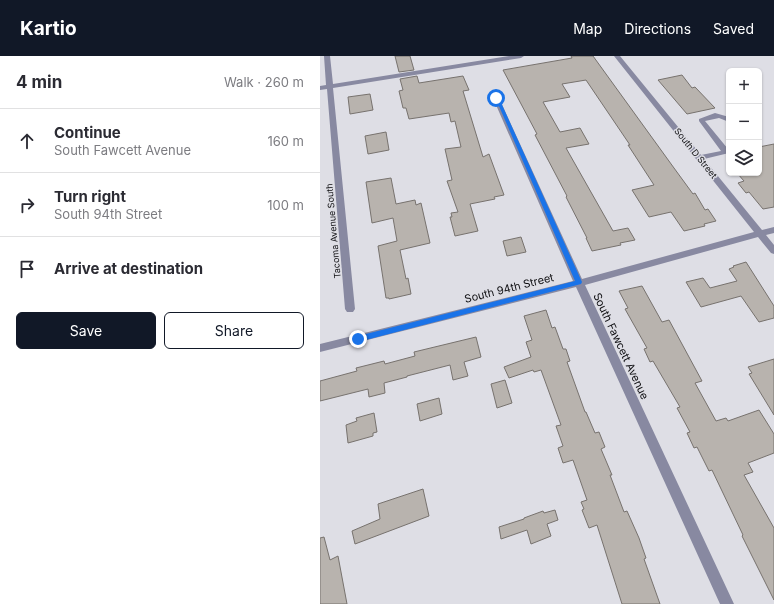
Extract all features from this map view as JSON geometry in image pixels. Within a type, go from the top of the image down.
[{"type":"street","name":"Tacoma Avenue South","points":[[327,56],[350,308]]},
{"type":"street","points":[[472,56],[475,63]]},
{"type":"street","points":[[320,88],[521,56]]},
{"type":"street","name":"South D Street","points":[[617,56],[774,251]]},
{"type":"street","name":"South Fawcett Avenue","points":[[496,98],[727,604]]},
{"type":"street","points":[[726,117],[724,115],[719,115],[701,120],[726,150]]},
{"type":"street","points":[[700,158],[726,152]]},
{"type":"street","name":"South 94th Street","points":[[320,348],[579,282],[774,230]]},
{"type":"building","points":[[395,56],[410,56],[414,70],[399,72]]},
{"type":"building","points":[[571,56],[593,56],[693,194],[695,193],[705,210],[708,209],[716,221],[704,224],[705,226],[684,231],[671,212],[649,217],[632,190],[654,185],[628,145],[630,145],[586,80],[562,84],[570,97],[543,102],[560,132],[580,128],[589,144],[566,148],[613,231],[628,228],[635,240],[620,243],[621,245],[592,251],[566,197],[567,196],[535,135],[537,134],[503,70],[572,58]]},
{"type":"building","points":[[682,75],[692,88],[695,87],[715,108],[687,114],[658,80]]},
{"type":"building","points":[[417,76],[419,83],[463,76],[469,90],[463,91],[483,157],[489,154],[504,195],[494,197],[495,199],[470,204],[478,231],[455,236],[450,217],[452,217],[451,213],[458,212],[447,181],[452,180],[445,149],[461,147],[455,121],[451,122],[449,113],[409,119],[406,108],[403,108],[399,91],[403,90],[400,79]]},
{"type":"building","points":[[370,94],[373,110],[350,114],[348,97]]},
{"type":"building","points":[[386,132],[389,150],[368,154],[365,136]]},
{"type":"building","points":[[774,144],[774,207],[763,209],[749,192],[746,193],[738,183],[744,181],[740,176],[762,176],[762,146]]},
{"type":"building","points":[[391,178],[396,204],[415,200],[416,205],[421,203],[430,243],[400,250],[406,279],[408,278],[411,294],[389,299],[386,298],[378,246],[397,241],[393,218],[372,223],[366,182]]},
{"type":"building","points":[[521,237],[526,252],[507,256],[503,241]]},
{"type":"building","points":[[746,262],[774,306],[774,318],[759,322],[741,296],[701,307],[686,282],[703,278],[710,288],[737,281],[729,269],[734,267],[733,266]]},
{"type":"building","points":[[642,286],[662,322],[669,320],[702,381],[695,383],[716,421],[726,418],[728,421],[759,410],[774,434],[774,453],[748,463],[753,472],[744,475],[774,528],[774,600],[742,536],[743,535],[712,470],[709,471],[697,447],[694,448],[687,433],[690,432],[677,408],[680,407],[653,361],[650,362],[644,349],[647,348],[625,309],[628,308],[619,291]]},
{"type":"building","points":[[546,310],[552,328],[555,327],[563,349],[566,349],[570,361],[567,362],[585,412],[595,433],[599,432],[605,447],[601,449],[612,475],[610,475],[624,512],[627,511],[639,538],[646,558],[644,559],[660,604],[622,604],[597,525],[589,528],[582,510],[584,509],[581,502],[587,500],[573,460],[563,463],[558,448],[563,446],[556,426],[561,425],[541,370],[534,372],[533,370],[509,378],[504,367],[531,357],[526,342],[532,340],[524,316]]},
{"type":"building","points":[[476,337],[481,357],[464,362],[468,376],[453,380],[450,365],[384,383],[385,393],[369,397],[368,389],[320,401],[320,381],[357,371],[356,368],[384,361],[385,364],[415,356],[414,352]]},
{"type":"building","points":[[774,359],[774,415],[749,374],[752,373],[748,367]]},
{"type":"building","points":[[505,380],[512,403],[497,408],[491,384]]},
{"type":"building","points":[[439,398],[442,414],[420,421],[417,404]]},
{"type":"building","points":[[374,413],[377,432],[373,433],[373,436],[348,443],[346,425],[357,421],[356,418]]},
{"type":"building","points":[[423,489],[429,516],[355,544],[352,531],[380,519],[378,504]]},
{"type":"building","points":[[555,510],[558,520],[547,524],[551,536],[531,544],[527,530],[501,539],[499,527],[543,511],[544,513]]},
{"type":"building","points":[[324,537],[330,560],[338,556],[347,604],[320,604],[320,538]]},
{"type":"route","points":[[358,339],[579,282],[496,98]]}]
